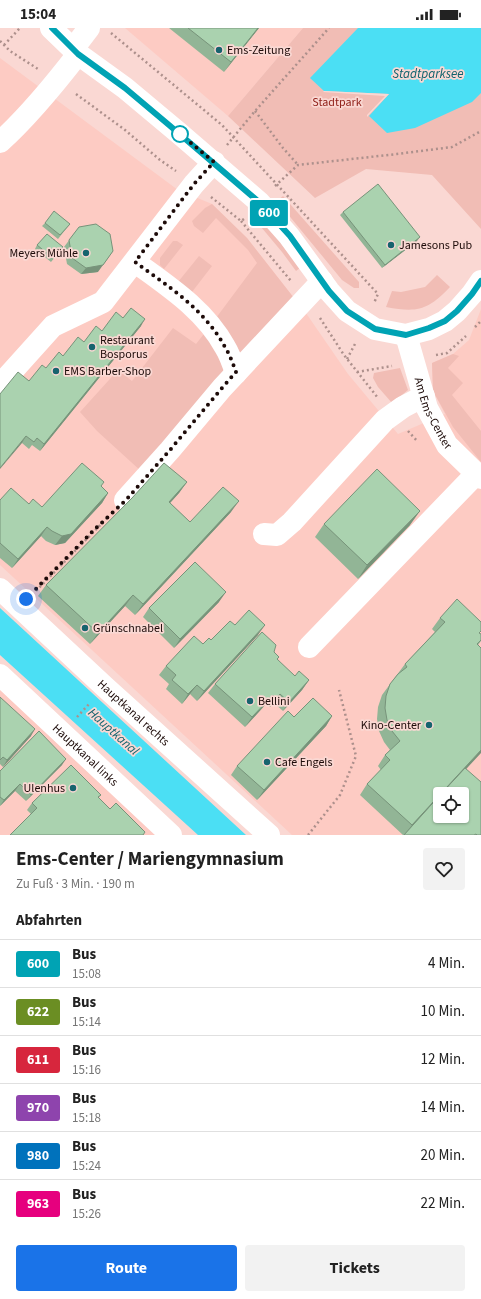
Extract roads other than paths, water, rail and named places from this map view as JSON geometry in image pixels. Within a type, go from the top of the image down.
[{"type":"street","points":[[52,28],[76,52],[125,88],[214,162],[259,202],[290,236],[329,291],[347,311],[375,329],[406,335],[445,321],[457,311],[481,281]]},
{"type":"street","points":[[0,142],[16,128],[57,81],[76,52],[89,28]]},
{"type":"street","points":[[0,386],[53,326],[103,302],[194,184],[214,162]]},
{"type":"street","points":[[135,262],[180,295],[203,316],[225,347],[236,372]]},
{"type":"street","points":[[126,500],[236,372],[322,281]]},
{"type":"street","name":"Am Ems-Center","points":[[406,335],[427,408],[447,445],[478,476]]},
{"type":"street","points":[[264,534],[277,535],[292,522],[385,420],[393,413],[424,396]]},
{"type":"street","points":[[309,647],[478,476]]},
{"type":"street","name":"Hauptkanal rechts","points":[[0,589],[105,687],[269,835]]},
{"type":"street","name":"Hauptkanal links","points":[[0,675],[171,835]]},
{"type":"water","name":"Stadtparksee","points":[[358,28],[481,28],[481,93],[472,102],[415,128],[387,133],[369,116],[389,94],[324,91],[310,78]]},
{"type":"water","name":"Hauptkanal","points":[[0,608],[246,835],[198,835],[0,655]]},
{"type":"place","name":"Ems-Zeitung","points":[[219,50]]},
{"type":"place","name":"Jamesons Pub","points":[[391,245]]},
{"type":"place","name":"Meyers Mühle","points":[[86,253]]},
{"type":"place","name":"Restaurant Bosporus","points":[[92,347]]},
{"type":"place","name":"EMS Barber-Shop","points":[[56,371]]},
{"type":"place","name":"Grünschnabel","points":[[85,628]]},
{"type":"place","name":"Bellini","points":[[250,701]]},
{"type":"place","name":"Kino-Center","points":[[429,725]]},
{"type":"place","name":"Cafe Engels","points":[[267,762]]},
{"type":"place","name":"Ulenhus","points":[[73,788]]},
{"type":"park label","name":"Stadtpark","points":[[337,102]]}]
